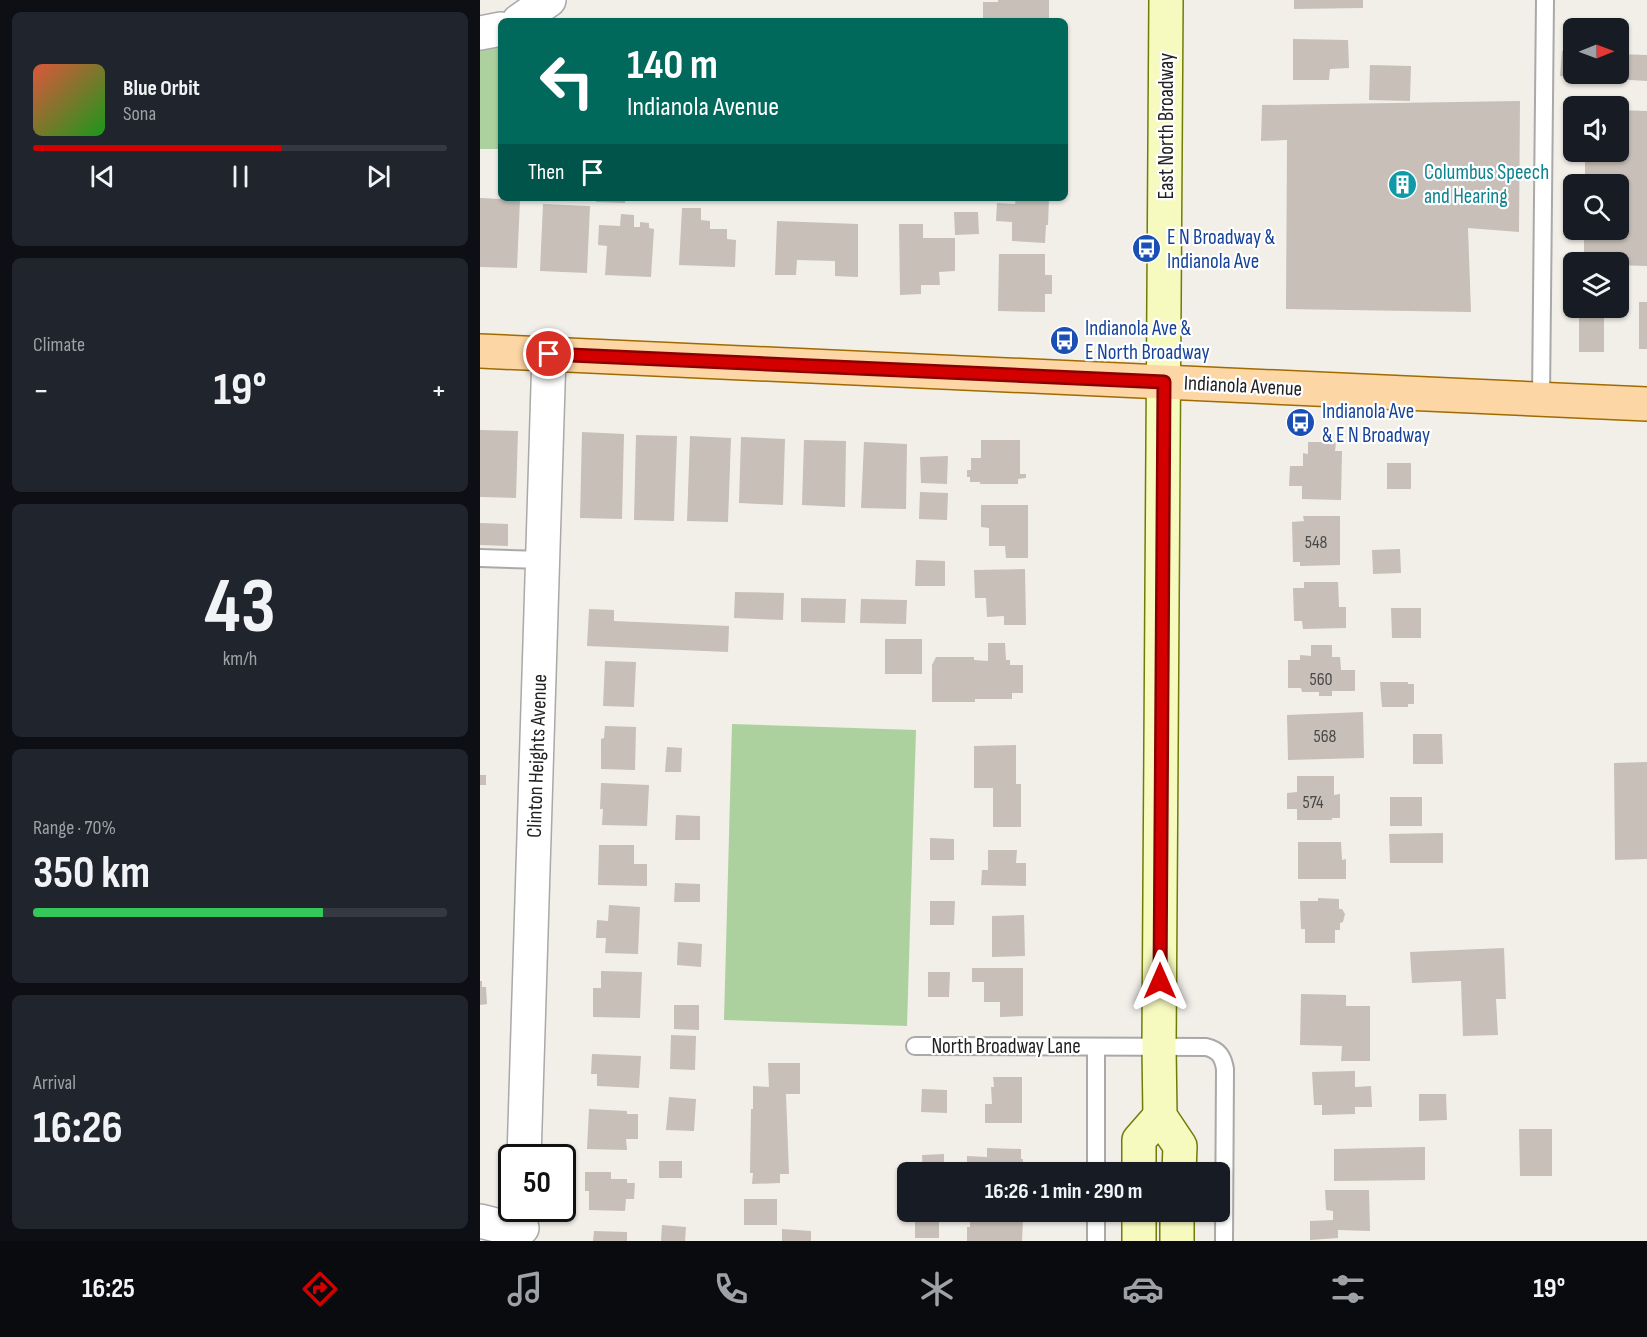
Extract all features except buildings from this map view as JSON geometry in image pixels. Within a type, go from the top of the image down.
[{"type":"main road","name":"East North Broadway","points":[[1160,1116],[1166,0]]},
{"type":"main road","name":"Indianola Avenue","points":[[480,351],[1647,404]]},
{"type":"main road","points":[[1139,1162],[1140,1140],[1160,1116],[1180,1146],[1179,1162]]},
{"type":"main road","points":[[1138,1241],[1139,1222]]},
{"type":"main road","points":[[1176,1241],[1177,1222]]},
{"type":"street","points":[[523,18],[549,0]]},
{"type":"street","points":[[480,33],[498,30]]},
{"type":"street","name":"Clinton Heights Avenue","points":[[524,1144],[549,354]]},
{"type":"street","points":[[480,1221],[507,1228],[522,1226]]},
{"type":"lane","points":[[1541,399],[1545,0]]},
{"type":"lane","points":[[480,558],[543,560]]},
{"type":"lane","name":"North Broadway Lane","points":[[915,1046],[1214,1048],[1224,1060],[1225,1069],[1224,1241]]},
{"type":"lane","name":"North Broadway Lane","points":[[1096,1047],[1096,1162]]},
{"type":"lane","points":[[1096,1222],[1096,1241]]},
{"type":"green space","points":[[498,46],[498,149],[480,149],[480,50]]},
{"type":"green space","points":[[732,724],[916,730],[907,1026],[724,1020]]},
{"type":"place","name":"Columbus Speech and Hearing","points":[[1403,184]]},
{"type":"place","name":"E N Broadway & Indianola Ave","points":[[1146,249]]},
{"type":"place","name":"Indianola Ave & E North Broadway","points":[[1064,340]]},
{"type":"place","name":"Indianola Ave & E N Broadway","points":[[1301,423]]},
{"type":"route","points":[[549,354],[1164,382],[1160,981]]}]
